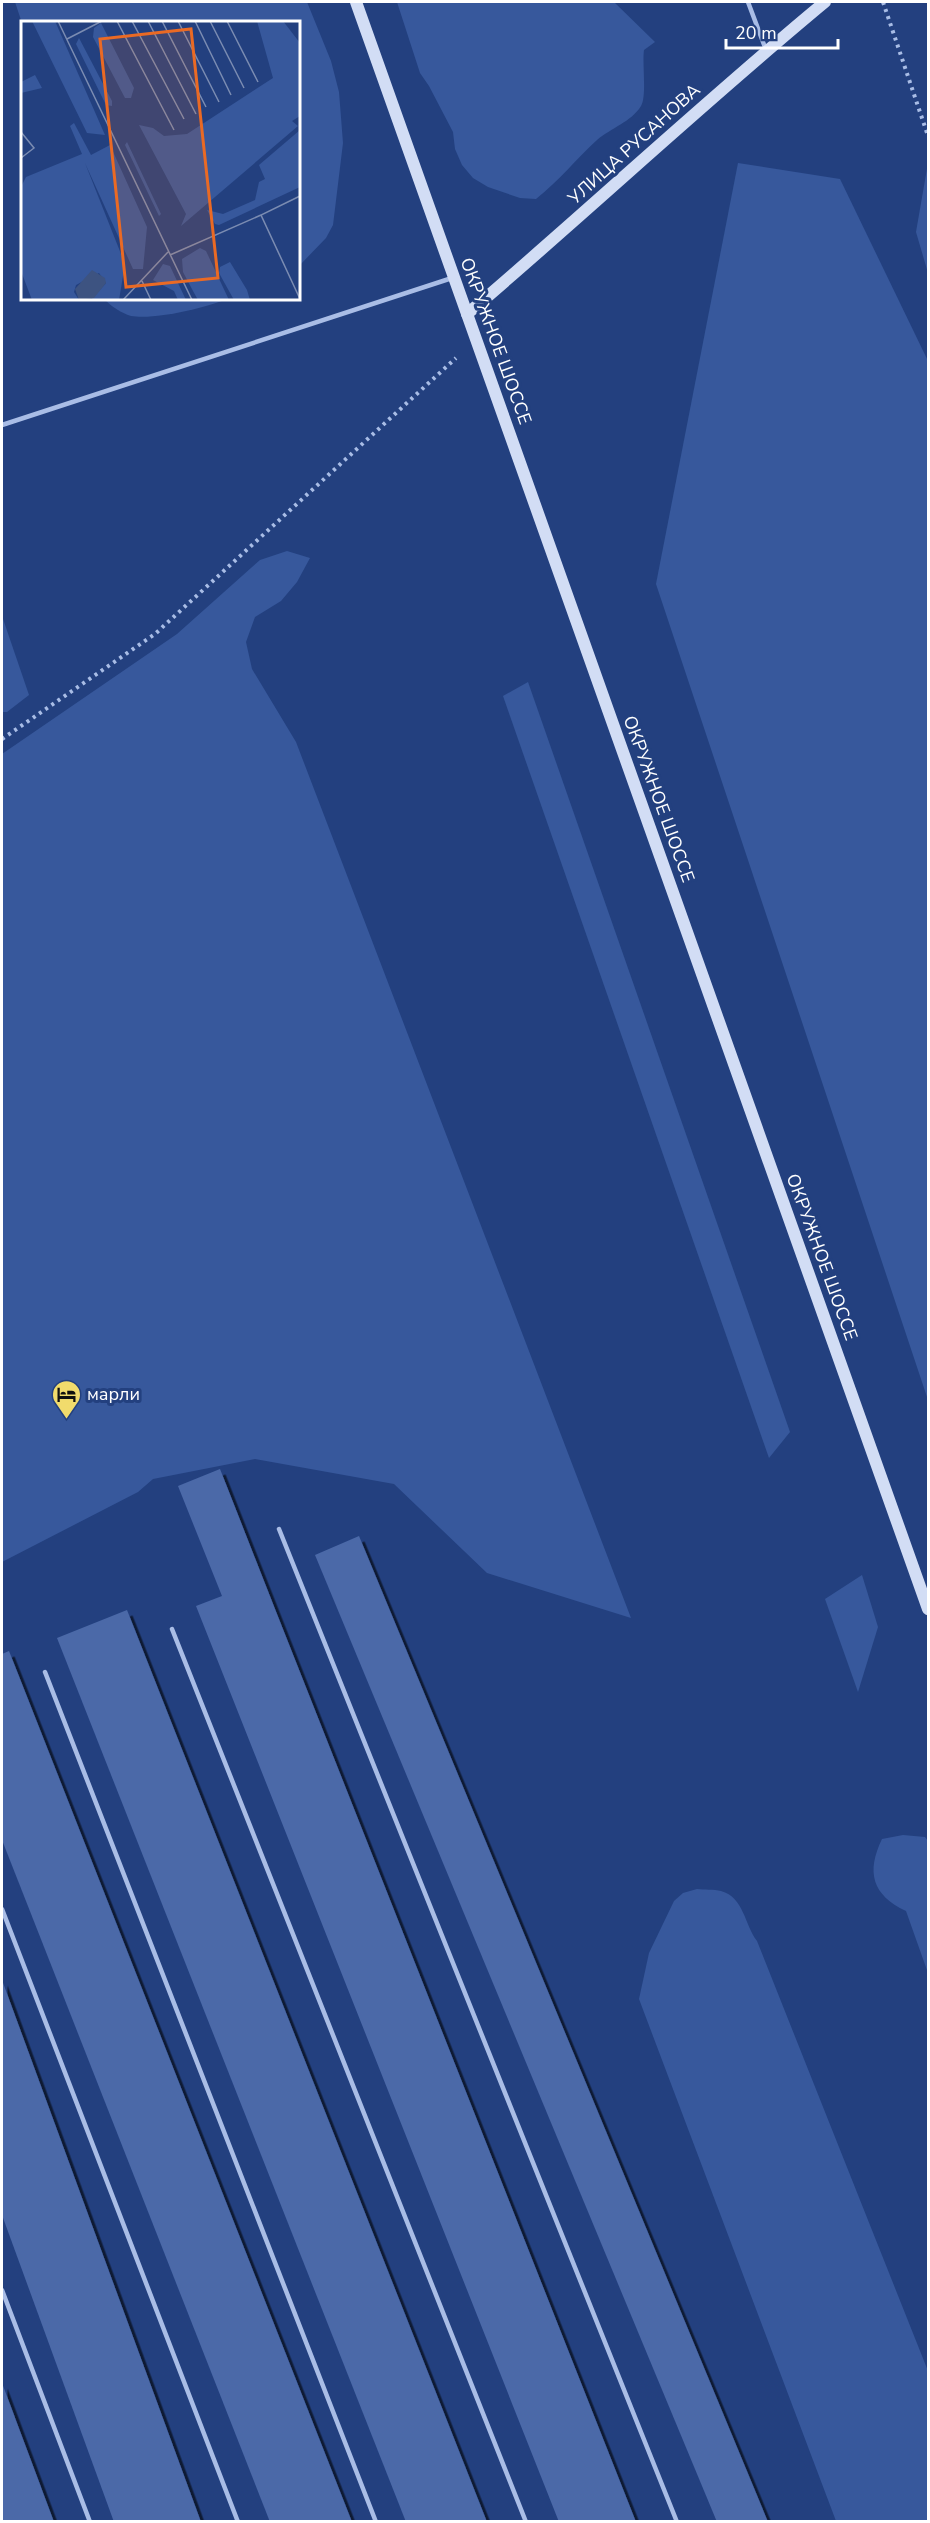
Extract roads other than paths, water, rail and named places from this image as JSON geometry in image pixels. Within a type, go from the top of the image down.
[{"type":"main road","name":"ОКРУЖНОЕ ШОССЕ","points":[[356,2],[928,1610]]},
{"type":"main road","name":"УЛИЦА РУСАНОВА","points":[[467,314],[568,228],[766,50],[825,2]]},
{"type":"lane","points":[[748,2],[766,50]]},
{"type":"lane","points":[[2,425],[454,278]]},
{"type":"lane","points":[[279,1529],[677,2522]]},
{"type":"lane","points":[[172,1629],[526,2522]]},
{"type":"lane","points":[[45,1672],[376,2522]]},
{"type":"lane","points":[[2,1909],[238,2522]]},
{"type":"lane","points":[[2,2290],[90,2522]]},
{"type":"place","name":"марли","points":[[66,1420]]}]
